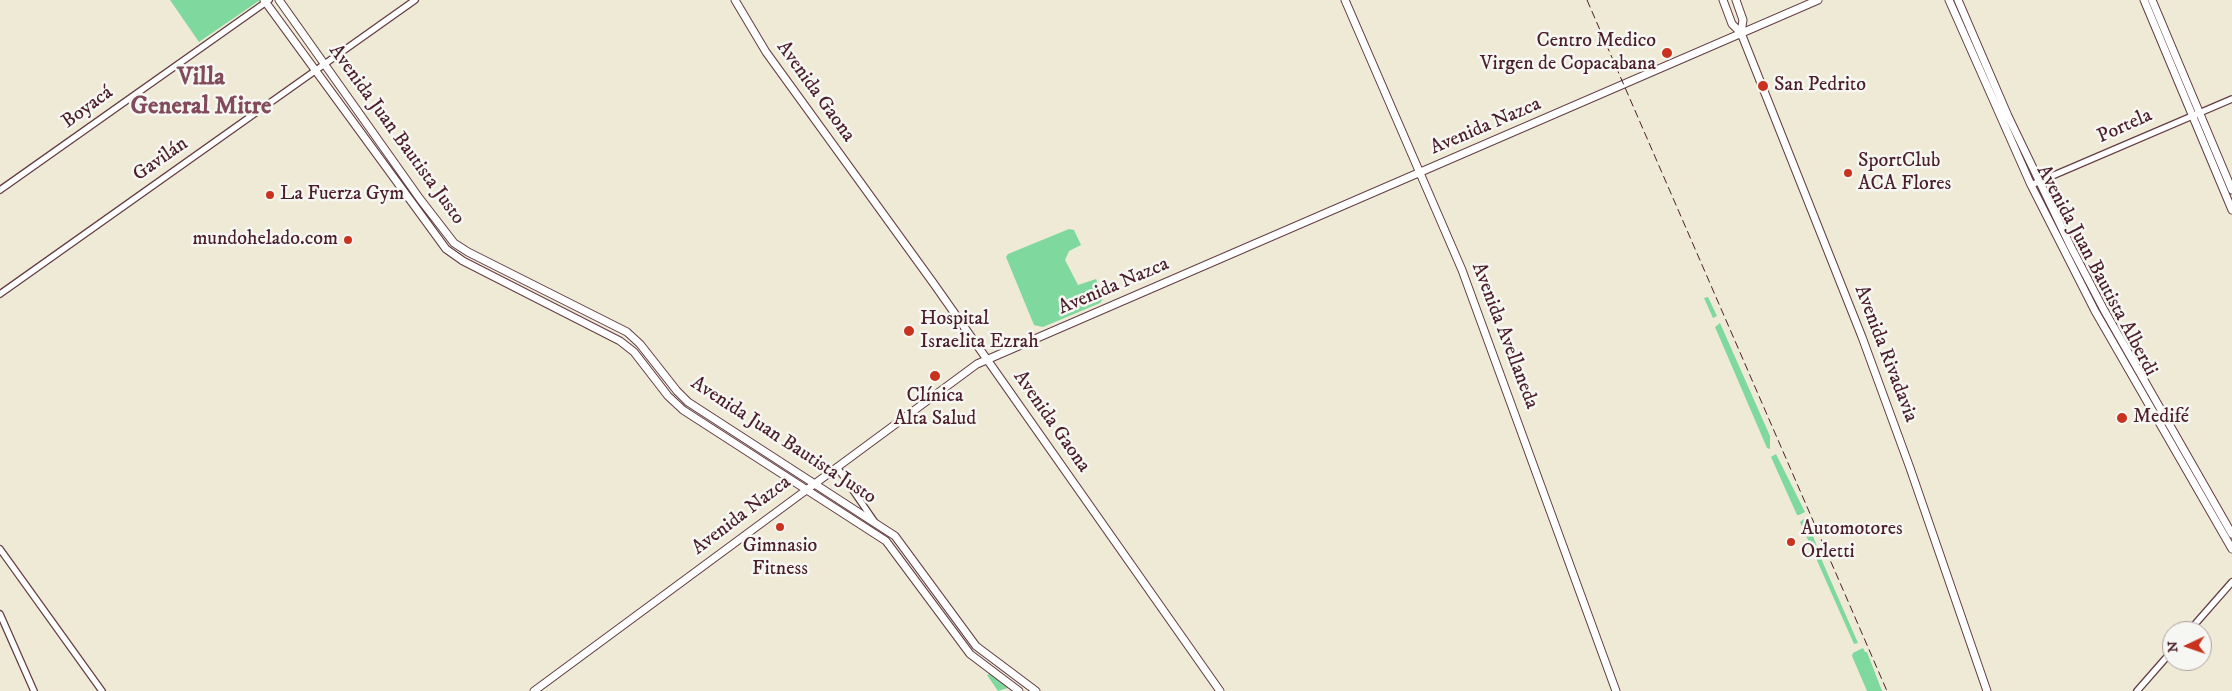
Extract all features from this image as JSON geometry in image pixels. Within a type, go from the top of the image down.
[{"type":"main road","name":"Avenida Juan Bautista Justo","points":[[279,0],[454,243],[468,252],[627,332],[640,344],[677,392],[688,402],[874,521],[903,544],[976,646],[1036,691]]},
{"type":"main road","name":"Avenida Gaona","points":[[735,0],[766,52],[987,360],[1220,691]]},
{"type":"main road","name":"Avenida Avellaneda","points":[[1345,0],[1462,270],[1616,691]]},
{"type":"main road","name":"Avenida Rivadavia","points":[[1723,0],[1732,24],[1741,33],[1876,374],[1987,691]]},
{"type":"main road","name":"Avenida Rivadavia","points":[[1736,0],[1743,20],[1741,33]]},
{"type":"main road","name":"Avenida Nazca","points":[[534,691],[815,482],[987,360],[1818,0]]},
{"type":"main road","name":"Avenida Juan Bautista Alberdi","points":[[1950,0],[2095,311],[2232,549]]},
{"type":"main road","name":"Avenida Juan Bautista Alberdi","points":[[1958,0],[2034,183],[2232,534]]},
{"type":"main road","points":[[2144,0],[2195,114],[2232,190]]},
{"type":"main road","points":[[2152,0],[2232,210]]},
{"type":"main road","name":"Avenida Juan Bautista Justo","points":[[266,1],[440,243],[452,255],[620,341],[634,352],[668,396],[683,410],[889,543],[970,654],[1019,691]]},
{"type":"street","name":"Gavilán","points":[[0,294],[415,0]]},
{"type":"street","name":"Boyacá","points":[[0,190],[266,1]]},
{"type":"street","name":"Portela","points":[[2034,183],[2232,99]]},
{"type":"street","points":[[837,467],[874,521]]},
{"type":"street","points":[[0,549],[102,691]]},
{"type":"street","points":[[2198,621],[2232,582]]},
{"type":"street","points":[[0,614],[34,691]]},
{"type":"street","points":[[2137,691],[2162,662]]},
{"type":"green space","points":[[170,0],[260,0],[199,42]]},
{"type":"green space","points":[[1069,229],[1074,230],[1081,245],[1069,251],[1065,260],[1078,285],[1096,279],[1103,299],[1100,303],[1043,327],[1034,325],[1006,257],[1008,254]]},
{"type":"green space","points":[[1708,297],[1717,316],[1713,318],[1704,298]]},
{"type":"green space","points":[[1720,323],[1770,436],[1770,449],[1767,448],[1715,327]]},
{"type":"green space","points":[[1776,454],[1805,512],[1799,515],[1797,515],[1771,457]]},
{"type":"green space","points":[[1806,517],[1823,563],[1858,643],[1854,644],[1800,522]]},
{"type":"green space","points":[[1863,648],[1867,652],[1882,691],[1867,691],[1852,656],[1853,653]]},
{"type":"green space","points":[[990,674],[1008,688],[998,691],[987,675]]},
{"type":"railway","points":[[1587,0],[1887,691]]},
{"type":"place","name":"Centro Medico Virgen de Copacabana","points":[[1667,53]]},
{"type":"place","name":"San Pedrito","points":[[1763,86]]},
{"type":"place","name":"SportClub ACA Flores","points":[[1848,173]]},
{"type":"place","name":"La Fuerza Gym","points":[[270,195]]},
{"type":"place","name":"mundohelado.com","points":[[348,240]]},
{"type":"place","name":"Hospital Israelita Ezrah","points":[[909,331]]},
{"type":"place","name":"Clínica Alta Salud","points":[[935,376]]},
{"type":"place","name":"Medifé","points":[[2122,418]]},
{"type":"place","name":"Gimnasio Fitness","points":[[780,527]]},
{"type":"place","name":"Automotores Orletti","points":[[1791,542]]},
{"type":"district","name":"Villa General Mitre","points":[[201,94]]}]
